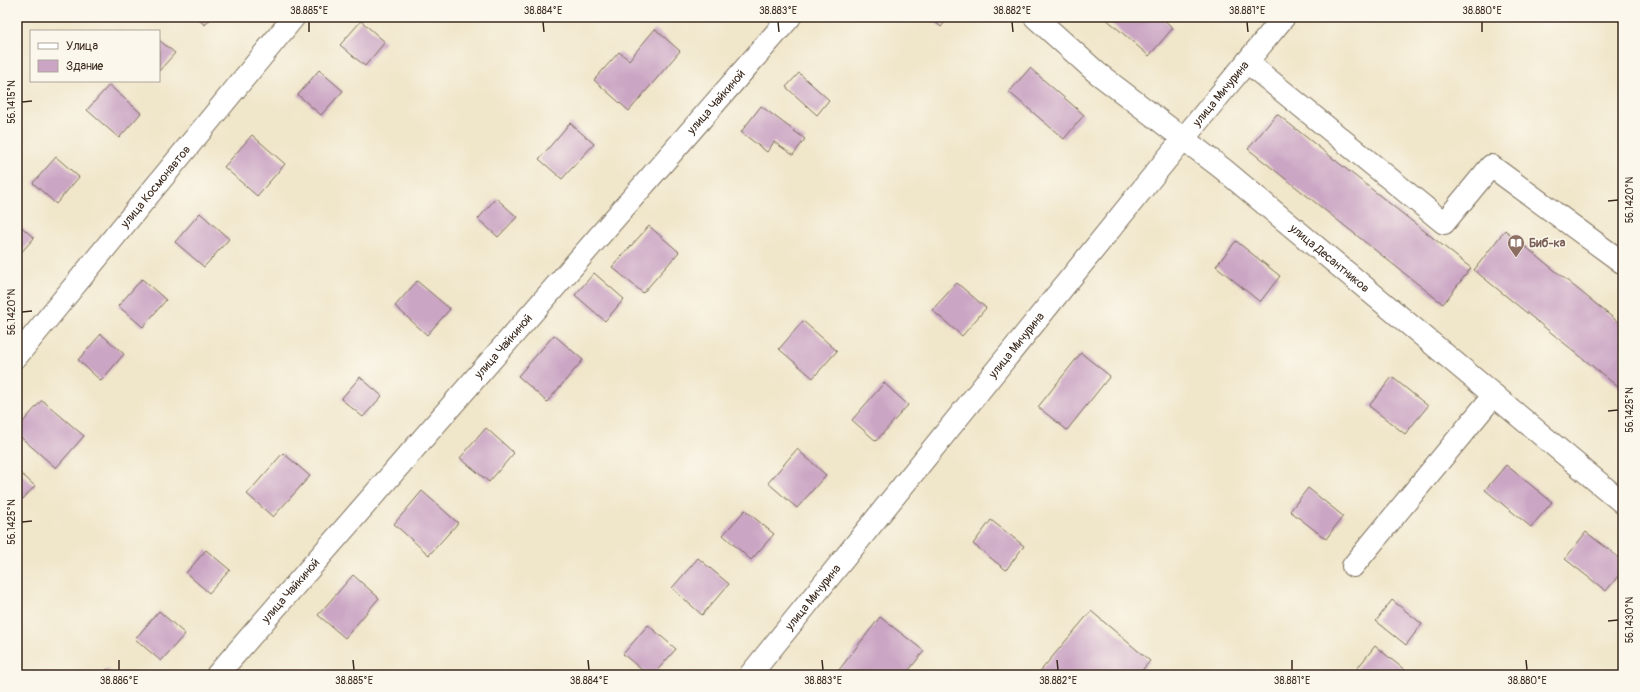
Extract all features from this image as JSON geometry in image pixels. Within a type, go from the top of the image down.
[{"type":"street","name":"улица Космонавтов","points":[[17,356],[294,17]]},
{"type":"street","name":"улица Чайкиной","points":[[217,675],[790,17]]},
{"type":"street","name":"улица Десантников","points":[[1035,17],[1096,72],[1184,137],[1623,503]]},
{"type":"street","name":"улица Мичурина","points":[[750,675],[1184,137],[1284,17]]},
{"type":"street","points":[[1247,62],[1444,223],[1491,166],[1619,252]]},
{"type":"street","points":[[1353,566],[1494,395]]},
{"type":"building","points":[[195,17],[212,17],[205,25]]},
{"type":"building","points":[[929,17],[949,17],[941,27]]},
{"type":"building","points":[[1104,17],[1161,17],[1173,28],[1149,56]]},
{"type":"building","points":[[361,21],[385,42],[365,66],[340,45]]},
{"type":"building","points":[[655,29],[680,51],[629,111],[594,80],[619,52],[629,60]]},
{"type":"building","points":[[160,41],[175,53],[160,70]]},
{"type":"building","points":[[1030,68],[1084,115],[1064,139],[1009,92]]},
{"type":"building","points":[[319,70],[343,91],[321,115],[298,95]]},
{"type":"building","points":[[799,73],[829,100],[817,115],[786,87]]},
{"type":"building","points":[[109,85],[141,113],[119,138],[87,110]]},
{"type":"building","points":[[761,106],[805,139],[793,155],[774,142],[767,152],[741,132]]},
{"type":"building","points":[[1277,114],[1471,268],[1443,304],[1248,149]]},
{"type":"building","points":[[570,123],[594,144],[562,179],[539,159]]},
{"type":"building","points":[[252,135],[285,164],[257,196],[224,167]]},
{"type":"building","points":[[56,157],[79,177],[56,204],[33,183]]},
{"type":"building","points":[[496,198],[517,217],[498,237],[478,219]]},
{"type":"building","points":[[200,213],[229,239],[204,267],[175,242]]},
{"type":"building","points":[[17,223],[34,238],[17,257]]},
{"type":"building","points":[[649,226],[679,252],[643,293],[612,267]]},
{"type":"building","points":[[1505,230],[1623,326],[1623,391],[1474,270]]},
{"type":"building","points":[[1236,241],[1280,276],[1260,302],[1216,266]]},
{"type":"building","points":[[594,273],[624,299],[605,321],[575,295]]},
{"type":"building","points":[[142,279],[166,300],[143,327],[118,306]]},
{"type":"building","points":[[417,281],[450,309],[427,335],[395,306]]},
{"type":"building","points":[[957,283],[986,308],[962,336],[932,310]]},
{"type":"building","points":[[803,321],[837,351],[813,378],[779,349]]},
{"type":"building","points":[[101,334],[124,354],[101,381],[78,360]]},
{"type":"building","points":[[554,335],[583,360],[547,402],[518,376]]},
{"type":"building","points":[[1081,353],[1110,376],[1067,430],[1038,407]]},
{"type":"building","points":[[360,377],[382,396],[363,417],[341,399]]},
{"type":"building","points":[[1392,377],[1428,406],[1405,434],[1369,406]]},
{"type":"building","points":[[884,383],[908,405],[876,441],[852,420]]},
{"type":"building","points":[[42,400],[84,436],[56,468],[17,434],[17,429]]},
{"type":"building","points":[[486,428],[514,453],[489,482],[460,458]]},
{"type":"building","points":[[797,449],[826,475],[797,508],[768,483]]},
{"type":"building","points":[[283,453],[310,476],[273,517],[247,494]]},
{"type":"building","points":[[1506,465],[1552,502],[1531,527],[1485,490]]},
{"type":"building","points":[[17,470],[35,486],[23,499],[17,494]]},
{"type":"building","points":[[1308,488],[1343,516],[1326,539],[1290,511]]},
{"type":"building","points":[[422,491],[458,523],[429,555],[394,524]]},
{"type":"building","points":[[745,510],[774,534],[751,560],[723,535]]},
{"type":"building","points":[[991,520],[1024,546],[1006,570],[973,544]]},
{"type":"building","points":[[1586,532],[1623,561],[1623,570],[1606,591],[1565,559]]},
{"type":"building","points":[[206,550],[230,570],[209,593],[186,573]]},
{"type":"building","points":[[698,558],[729,584],[702,615],[672,588]]},
{"type":"building","points":[[353,575],[379,598],[345,638],[318,615]]},
{"type":"building","points":[[1392,600],[1422,624],[1406,645],[1376,621]]},
{"type":"building","points":[[159,611],[185,634],[161,661],[135,639]]},
{"type":"building","points":[[1091,611],[1150,661],[1138,675],[1037,675]]},
{"type":"building","points":[[880,617],[924,651],[905,675],[835,675]]},
{"type":"building","points":[[648,625],[676,649],[653,675],[648,675],[623,654]]},
{"type":"building","points":[[1375,646],[1411,675],[1352,675]]},
{"type":"building","points":[[107,669],[114,675],[102,675]]},
{"type":"place","name":"Биб-ка","points":[[1516,258]]}]
